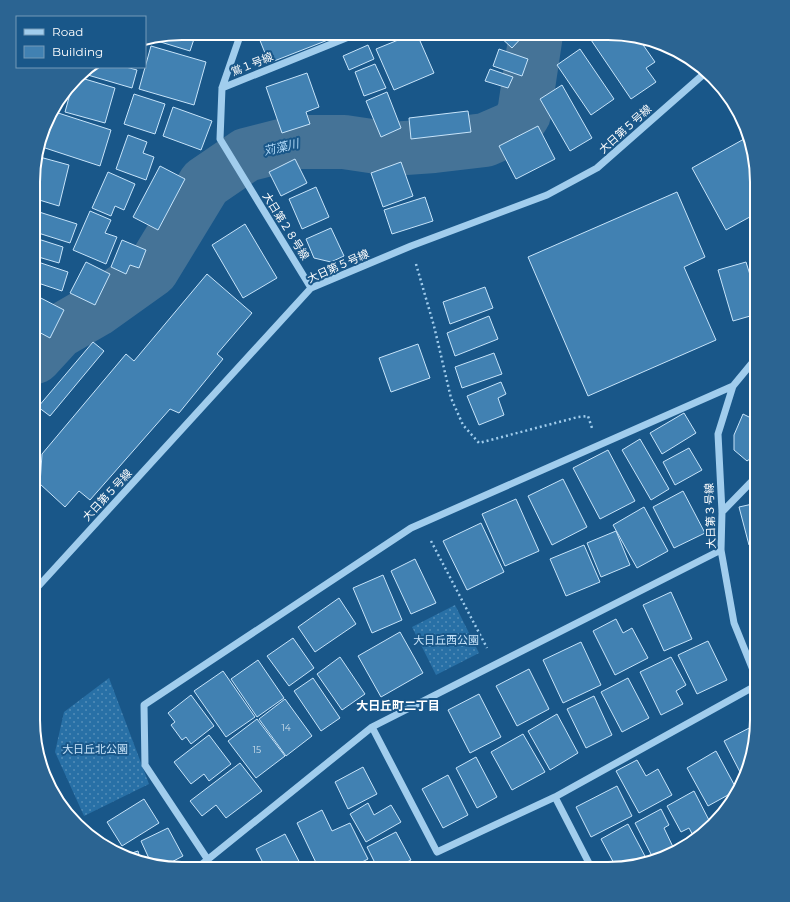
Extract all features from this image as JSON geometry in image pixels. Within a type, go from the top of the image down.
[{"type":"street","points":[[222,88],[239,40]]},
{"type":"street","name":"鴬１号線","points":[[222,88],[341,40]]},
{"type":"street","name":"大日第５号線","points":[[40,584],[311,288],[411,246],[547,195],[597,168],[702,75]]},
{"type":"street","name":"大日第２８号線","points":[[222,88],[220,139],[311,288]]},
{"type":"street","name":"大日第３号線","points":[[750,365],[733,386],[718,434],[722,512],[721,550],[734,623],[750,663]]},
{"type":"street","points":[[208,860],[145,765],[144,705],[411,528],[733,386]]},
{"type":"street","points":[[722,512],[750,483]]},
{"type":"street","points":[[205,862],[372,727],[721,550]]},
{"type":"street","points":[[372,727],[437,852],[554,797],[750,689]]},
{"type":"street","points":[[554,797],[588,862]]},
{"type":"path","points":[[411,246],[434,326],[451,398],[463,425],[479,443],[578,417]]},
{"type":"path","points":[[434,548],[478,629]]},
{"type":"green space","name":"大日丘西公園","points":[[455,605],[479,653],[436,675],[412,627]]},
{"type":"green space","name":"大日丘北公園","points":[[109,678],[149,784],[84,816],[55,752],[64,712]]},
{"type":"building","points":[[194,40],[190,51],[160,42]]},
{"type":"building","points":[[260,40],[328,40],[269,63]]},
{"type":"building","points":[[398,40],[420,40],[434,73],[394,90],[376,49]]},
{"type":"building","points":[[503,40],[519,40],[512,48]]},
{"type":"building","points":[[591,40],[617,40],[643,45],[655,62],[646,68],[656,82],[631,99]]},
{"type":"building","points":[[368,45],[374,59],[349,70],[343,56]]},
{"type":"building","points":[[151,46],[206,62],[194,105],[139,89]]},
{"type":"building","points":[[499,49],[528,59],[522,76],[493,66]]},
{"type":"building","points":[[580,49],[614,99],[591,115],[557,65]]},
{"type":"building","points":[[375,64],[386,88],[364,96],[355,72]]},
{"type":"building","points":[[97,68],[130,68],[137,70],[132,88],[88,75]]},
{"type":"building","points":[[490,69],[513,77],[508,88],[485,81]]},
{"type":"building","points":[[307,73],[319,107],[306,112],[310,124],[282,133],[266,87]]},
{"type":"building","points":[[85,79],[115,88],[105,123],[65,112],[70,95]]},
{"type":"building","points":[[562,85],[592,138],[570,151],[540,99]]},
{"type":"building","points":[[387,92],[401,128],[381,137],[366,101]]},
{"type":"building","points":[[134,94],[165,104],[155,134],[124,124]]},
{"type":"building","points":[[173,107],[212,121],[201,150],[163,136]]},
{"type":"building","points":[[468,111],[471,132],[411,139],[409,118]]},
{"type":"building","points":[[58,113],[111,130],[100,166],[44,148]]},
{"type":"building","points":[[538,126],[555,159],[516,179],[499,146]]},
{"type":"building","points":[[128,135],[147,142],[143,153],[154,157],[146,180],[116,169]]},
{"type":"building","points":[[743,139],[750,173],[750,217],[726,230],[692,168]]},
{"type":"building","points":[[42,158],[69,165],[59,206],[40,200],[40,173]]},
{"type":"building","points":[[295,159],[307,183],[281,196],[269,172]]},
{"type":"building","points":[[401,162],[413,196],[383,207],[371,173]]},
{"type":"building","points":[[160,166],[185,179],[158,230],[133,217]]},
{"type":"building","points":[[108,172],[135,184],[124,210],[115,206],[111,216],[92,208]]},
{"type":"building","points":[[316,187],[329,217],[302,229],[289,199]]},
{"type":"building","points":[[677,192],[705,257],[684,267],[716,340],[588,396],[528,257]]},
{"type":"building","points":[[425,197],[433,221],[392,234],[384,210]]},
{"type":"building","points":[[90,211],[111,220],[105,233],[117,237],[106,264],[73,250]]},
{"type":"building","points":[[40,212],[77,224],[70,243],[40,234]]},
{"type":"building","points":[[245,224],[277,278],[243,298],[212,245]]},
{"type":"building","points":[[331,228],[344,256],[331,262],[314,258],[306,239]]},
{"type":"building","points":[[40,240],[63,247],[59,263],[40,257]]},
{"type":"building","points":[[122,240],[146,250],[139,268],[130,265],[126,274],[111,267]]},
{"type":"building","points":[[86,262],[110,274],[95,305],[70,293]]},
{"type":"building","points":[[746,262],[750,275],[750,316],[733,321],[718,270]]},
{"type":"building","points":[[40,263],[68,272],[62,291],[40,284]]},
{"type":"building","points":[[207,274],[252,313],[217,354],[223,359],[179,413],[170,409],[90,500],[79,491],[65,507],[40,484],[42,454],[126,354],[134,361]]},
{"type":"building","points":[[485,287],[493,308],[450,324],[443,302]]},
{"type":"building","points":[[40,298],[64,310],[50,338],[40,333]]},
{"type":"building","points":[[489,316],[498,339],[455,356],[447,333]]},
{"type":"building","points":[[93,342],[104,351],[50,416],[40,408],[40,405]]},
{"type":"building","points":[[418,344],[430,378],[391,392],[379,358]]},
{"type":"building","points":[[494,353],[502,374],[462,388],[455,367]]},
{"type":"building","points":[[501,382],[506,394],[498,398],[504,415],[479,425],[467,396]]},
{"type":"building","points":[[684,413],[696,433],[662,454],[650,433]]},
{"type":"building","points":[[743,414],[750,418],[750,459],[747,461],[734,450],[734,435]]},
{"type":"building","points":[[640,439],[669,489],[651,500],[622,450]]},
{"type":"building","points":[[689,448],[702,470],[675,485],[663,462]]},
{"type":"building","points":[[608,450],[635,501],[600,519],[573,468]]},
{"type":"building","points":[[563,479],[587,527],[552,545],[528,496]]},
{"type":"building","points":[[683,491],[705,533],[674,548],[653,507]]},
{"type":"building","points":[[516,499],[539,551],[505,566],[482,514]]},
{"type":"building","points":[[750,505],[749,545],[739,507]]},
{"type":"building","points":[[644,507],[668,551],[637,568],[613,525]]},
{"type":"building","points":[[481,523],[504,572],[467,590],[443,541]]},
{"type":"building","points":[[616,531],[630,565],[601,577],[587,543]]},
{"type":"building","points":[[584,545],[600,582],[566,596],[550,559]]},
{"type":"building","points":[[415,559],[436,603],[411,614],[391,571]]},
{"type":"building","points":[[383,575],[402,620],[372,633],[353,588]]},
{"type":"building","points":[[671,592],[692,639],[664,651],[643,605]]},
{"type":"building","points":[[339,598],[356,624],[315,652],[298,627]]},
{"type":"building","points":[[616,619],[623,633],[632,628],[648,658],[615,675],[593,631]]},
{"type":"building","points":[[400,632],[423,673],[381,697],[358,656]]},
{"type":"building","points":[[293,638],[314,668],[289,686],[267,656]]},
{"type":"building","points":[[708,641],[727,680],[697,694],[678,655]]},
{"type":"building","points":[[581,642],[601,685],[563,703],[543,660]]},
{"type":"building","points":[[340,657],[365,694],[342,710],[317,674]]},
{"type":"building","points":[[671,657],[686,685],[676,691],[683,704],[661,715],[640,672]]},
{"type":"building","points":[[258,660],[284,698],[257,717],[231,679]]},
{"type":"building","points":[[529,669],[549,709],[517,726],[496,686]]},
{"type":"building","points":[[223,671],[255,717],[226,737],[194,691]]},
{"type":"building","points":[[313,678],[340,718],[321,731],[294,691]]},
{"type":"building","points":[[628,678],[649,718],[622,732],[601,692]]},
{"type":"building","points":[[479,694],[501,737],[470,753],[448,710]]},
{"type":"building","points":[[191,695],[214,726],[191,744],[186,737],[182,740],[171,725],[175,722],[168,713]]},
{"type":"building","points":[[594,696],[612,735],[586,748],[567,709]]},
{"type":"building","points":[[285,699],[312,736],[286,756],[259,719]]},
{"type":"building","points":[[557,714],[578,753],[550,770],[528,731]]},
{"type":"building","points":[[257,719],[285,756],[256,778],[228,741]]},
{"type":"building","points":[[750,728],[745,757],[740,772],[724,741]]},
{"type":"building","points":[[523,734],[545,772],[512,790],[491,752]]},
{"type":"building","points":[[209,735],[231,764],[209,781],[204,774],[191,784],[174,762]]},
{"type":"building","points":[[716,751],[734,785],[729,795],[708,806],[687,768]]},
{"type":"building","points":[[476,757],[497,797],[477,808],[456,768]]},
{"type":"building","points":[[637,760],[646,776],[658,769],[672,795],[639,813],[616,771]]},
{"type":"building","points":[[240,763],[262,791],[226,818],[216,805],[202,816],[190,801]]},
{"type":"building","points":[[363,767],[377,794],[348,809],[335,782]]},
{"type":"building","points":[[448,775],[468,815],[443,828],[422,789]]},
{"type":"building","points":[[617,786],[632,816],[591,837],[576,807]]},
{"type":"building","points":[[694,791],[709,819],[692,834],[689,828],[681,832],[667,806]]},
{"type":"building","points":[[144,799],[159,823],[122,846],[107,822]]},
{"type":"building","points":[[368,803],[374,815],[391,805],[401,822],[366,842],[350,814]]},
{"type":"building","points":[[661,809],[669,825],[664,828],[673,846],[651,855],[635,823]]},
{"type":"building","points":[[322,810],[332,831],[350,823],[368,859],[362,862],[316,862],[297,823]]},
{"type":"building","points":[[628,824],[645,857],[613,862],[601,839]]},
{"type":"building","points":[[168,828],[183,856],[172,862],[149,858],[141,841]]},
{"type":"building","points":[[396,832],[411,860],[407,862],[374,862],[367,847]]},
{"type":"building","points":[[285,834],[299,862],[262,862],[256,849]]},
{"type":"building","points":[[138,851],[139,855],[136,854],[133,853]]},
{"type":"waterway","name":"苅藻川","points":[[40,352],[58,332],[96,310],[152,270],[205,183],[246,155],[297,142],[344,142],[391,149],[434,146],[485,140],[515,127],[524,114],[535,40]]},
{"type":"district","name":"大日丘町二丁目","points":[[398,705]]}]
